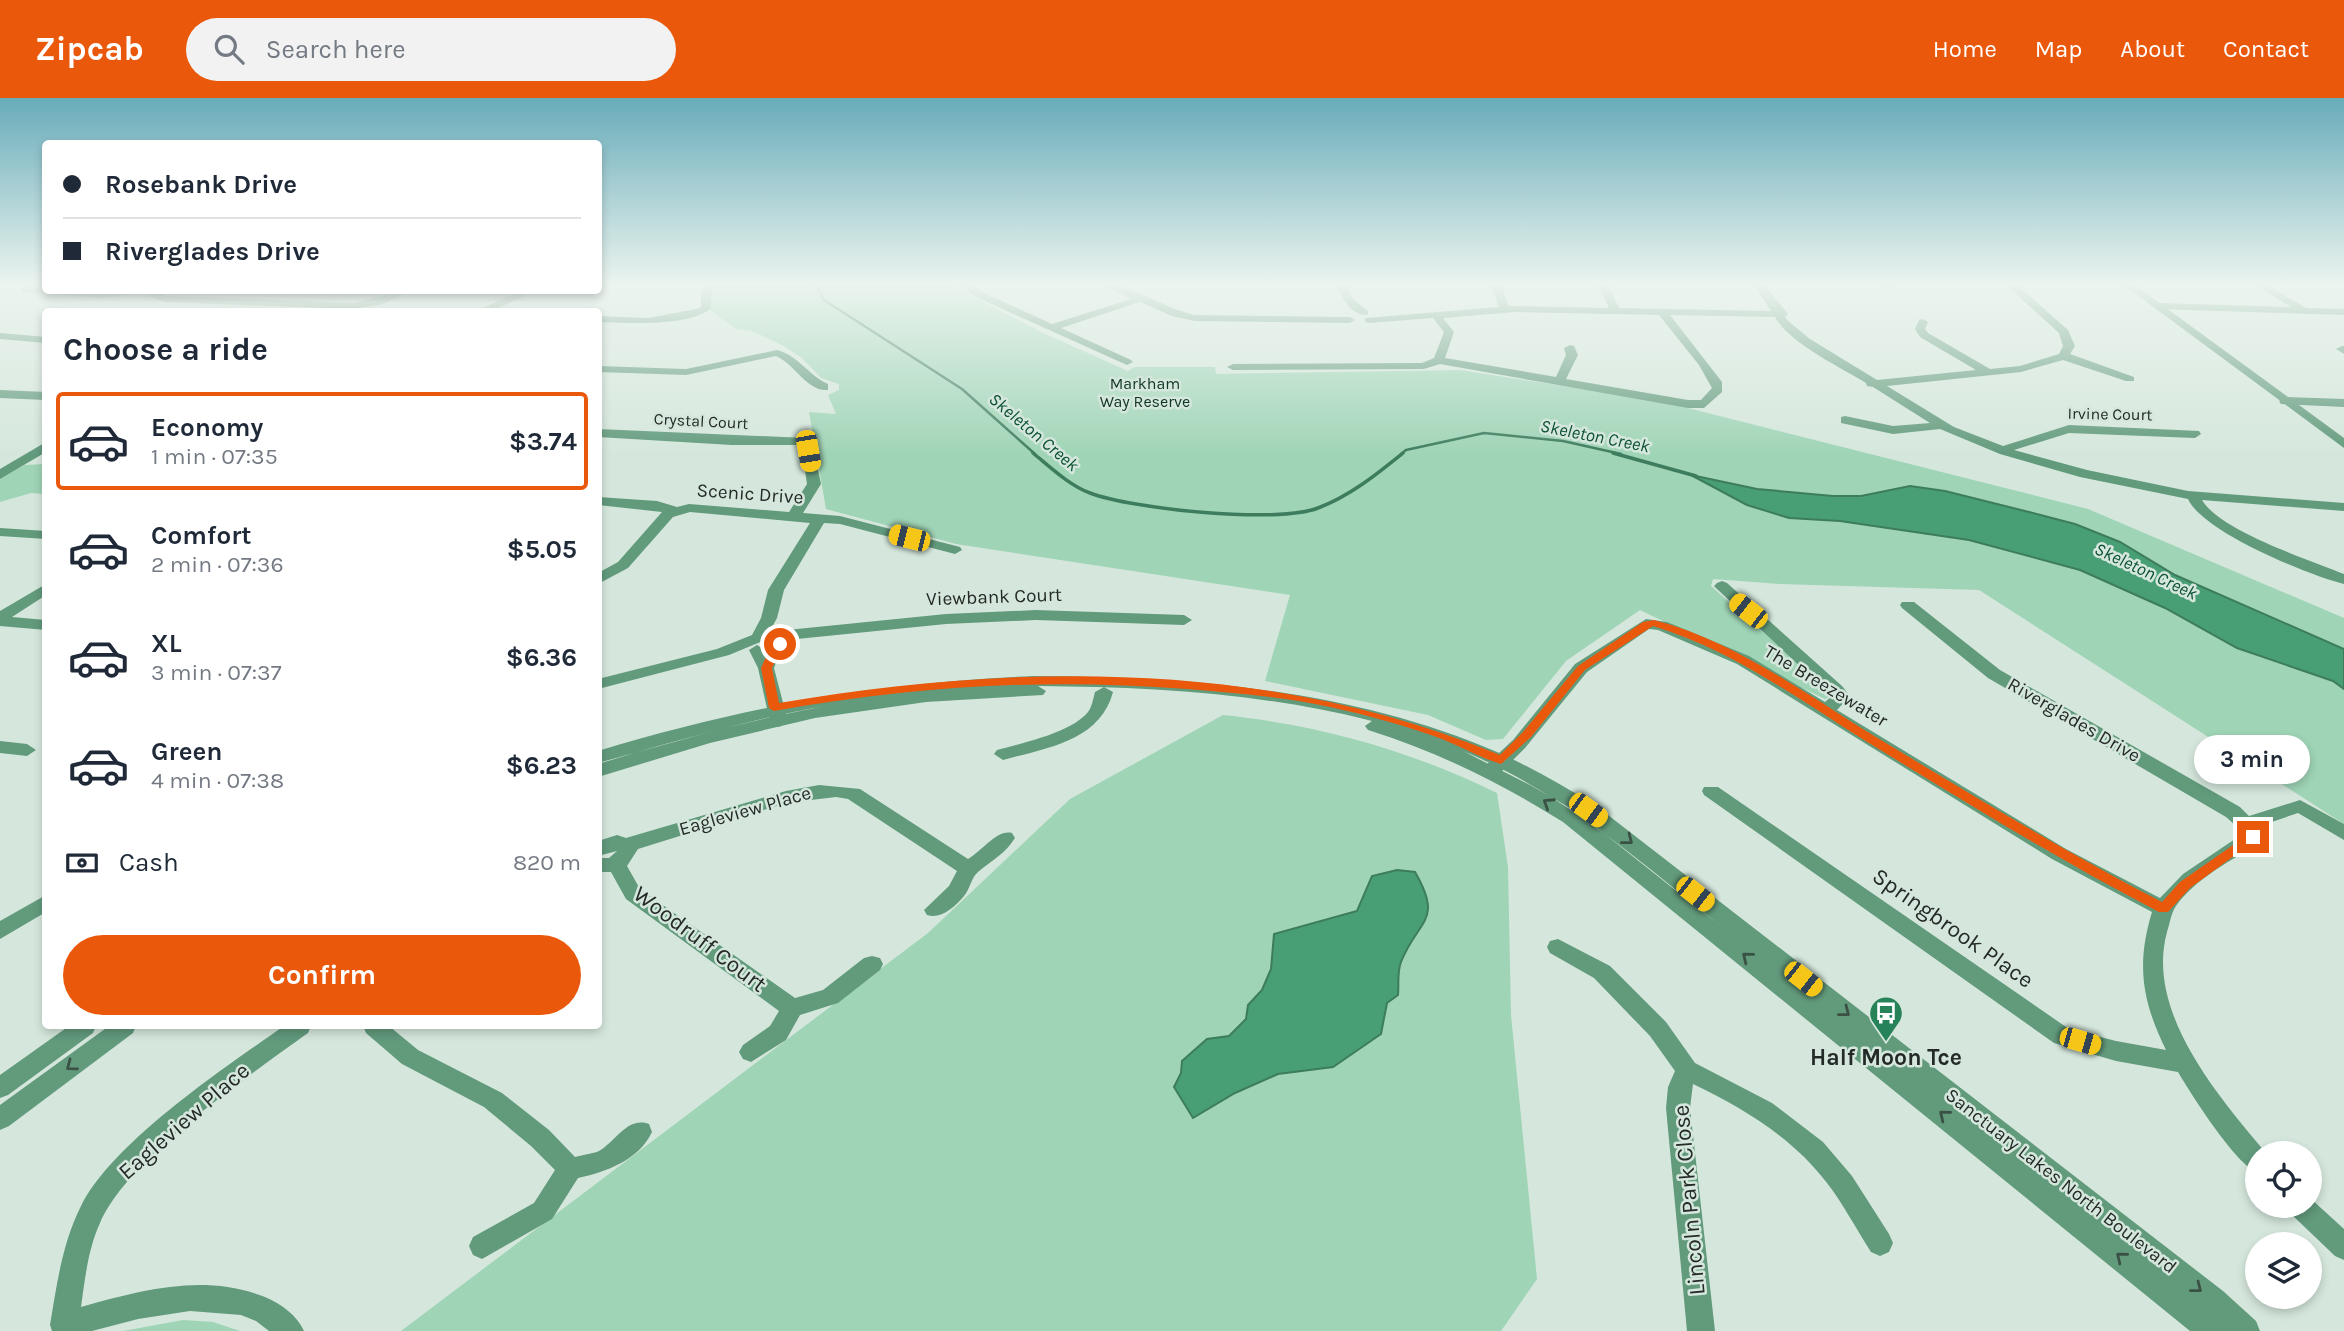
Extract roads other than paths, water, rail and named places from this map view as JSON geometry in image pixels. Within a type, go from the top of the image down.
[{"type":"street","points":[[1078,341],[1127,362]]},
{"type":"street","points":[[1233,367],[1432,365],[1439,360],[1446,341]]},
{"type":"street","points":[[1439,360],[1688,404],[1706,403],[1718,389],[1717,379],[1682,341]]},
{"type":"street","points":[[1813,341],[1847,367],[1941,425],[2038,461],[2196,498],[2239,498],[2344,507]]},
{"type":"street","points":[[1933,341],[1988,373]]},
{"type":"street","points":[[2063,356],[2069,341]]},
{"type":"street","points":[[2205,341],[2344,444]]},
{"type":"street","points":[[1560,380],[1572,355],[1570,348]]},
{"type":"street","points":[[602,369],[686,372],[773,353],[785,355],[824,387]]},
{"type":"street","points":[[1876,383],[2032,367],[2063,356],[2130,379]]},
{"type":"street","points":[[0,394],[42,396]]},
{"type":"street","points":[[2286,401],[2344,403]]},
{"type":"street","points":[[1844,420],[1893,430],[1941,425]]},
{"type":"street","name":"Irvine Court","points":[[2008,450],[2069,429],[2195,434]]},
{"type":"street","name":"Crystal Court","points":[[602,433],[732,442],[802,442],[808,451],[814,484],[794,514]]},
{"type":"street","points":[[0,475],[42,449]]},
{"type":"street","points":[[22,462],[42,463]]},
{"type":"street","points":[[2196,498],[2221,524],[2245,538],[2344,579]]},
{"type":"street","points":[[602,501],[657,505],[674,510]]},
{"type":"street","name":"Scenic Drive","points":[[602,586],[615,578],[623,565],[674,510],[694,507],[840,520],[955,550]]},
{"type":"street","points":[[776,715],[766,668],[769,618],[776,590],[817,523],[815,519]]},
{"type":"street","points":[[0,532],[42,535]]},
{"type":"street","name":"Scenic Drive","points":[[602,578],[623,565]]},
{"type":"street","points":[[1723,586],[1841,696],[1825,709]]},
{"type":"street","points":[[0,620],[42,591]]},
{"type":"street","name":"Riverglades Drive","points":[[1908,605],[1994,674],[2248,823]]},
{"type":"street","name":"Viewbank Court","points":[[602,683],[767,642],[910,622],[1003,616],[1104,615],[1184,620]]},
{"type":"street","points":[[0,620],[42,625]]},
{"type":"street","name":"The Breezewater","points":[[1496,765],[1527,734],[1581,668],[1646,624],[1669,627],[1743,660],[2059,854],[2163,909]]},
{"type":"street","name":"Sanctuary Lakes North Boulevard","points":[[602,770],[714,737],[776,715],[863,692],[968,681],[1064,679],[1252,691],[1332,704],[1444,736],[1496,765],[1530,792],[1599,838],[2213,1331]]},
{"type":"street","name":"Sanctuary Lakes North Boulevard","points":[[602,756],[700,726],[942,696],[1032,691],[1104,692],[1300,710],[1388,730],[1496,765],[1555,788],[1621,835],[2213,1301],[2246,1331]]},
{"type":"street","points":[[1003,754],[1044,741],[1088,722],[1098,712],[1104,692]]},
{"type":"street","points":[[0,747],[27,750]]},
{"type":"street","name":"Eagleview Place","points":[[602,847],[611,843],[614,858],[780,799],[820,790],[837,790],[853,793],[968,869]]},
{"type":"street","name":"Springbrook Place","points":[[1711,790],[2062,1036],[2116,1051],[2184,1063]]},
{"type":"street","points":[[2245,1147],[2211,1107],[2169,1035],[2152,969],[2163,909],[2185,885],[2253,837],[2254,831],[2248,823],[2300,806],[2344,833]]},
{"type":"street","points":[[934,910],[957,891],[968,869],[991,854],[1005,838]]},
{"type":"street","name":"Woodruff Court","points":[[614,858],[633,894],[792,1008]]},
{"type":"street","points":[[0,931],[42,905]]},
{"type":"street","name":"Lincoln Park Close","points":[[1558,947],[1602,972],[1658,1029],[1688,1070],[1752,1101],[1809,1146],[1831,1168],[1880,1243]]},
{"type":"street","points":[[751,1052],[778,1033],[792,1008],[830,997],[872,964]]},
{"type":"street","points":[[0,1088],[81,1029]]},
{"type":"street","points":[[0,1119],[121,1029]]},
{"type":"street","name":"Eagleview Place","points":[[290,1331],[265,1311],[234,1300],[204,1297],[141,1305],[64,1325],[78,1249],[92,1211],[110,1185],[169,1128],[296,1029]]},
{"type":"street","points":[[377,1029],[410,1057],[493,1100],[540,1138],[570,1169]]},
{"type":"street","name":"Lincoln Park Close","points":[[1688,1070],[1680,1087],[1678,1108],[1701,1331]]},
{"type":"street","points":[[482,1246],[543,1211],[570,1169],[605,1161],[640,1132]]},
{"type":"street","points":[[2313,1218],[2344,1247]]},
{"type":"water","points":[[1691,475],[1757,489],[1833,496],[1861,496],[1910,486],[1945,491],[2075,524],[2120,542],[2175,575],[2344,649],[2344,689],[2333,681],[2237,648],[2165,608],[2080,570],[1969,540],[1840,521],[1789,518],[1747,505]]},
{"type":"water","points":[[1397,870],[1415,872],[1423,888],[1428,911],[1401,962],[1398,995],[1387,1003],[1381,1034],[1333,1067],[1278,1074],[1235,1093],[1193,1118],[1174,1087],[1181,1073],[1182,1061],[1207,1039],[1229,1036],[1246,1019],[1248,1005],[1262,990],[1271,969],[1274,934],[1357,911],[1372,876]]},
{"type":"waterway","name":"Skeleton Creek","points":[[887,341],[962,389],[1035,454]]},
{"type":"waterway","name":"Skeleton Creek","points":[[1401,454],[1406,450],[1484,433],[1563,441],[1621,454]]},
{"type":"waterway","name":"Skeleton Creek","points":[[1033,453],[1075,486],[1090,493],[1170,509],[1239,515],[1298,513],[1318,508],[1363,484],[1403,453]]},
{"type":"waterway","name":"Skeleton Creek","points":[[1613,453],[1696,476]]},
{"type":"place","name":"Half Moon Tce","points":[[1886,1043]]},
{"type":"park label","name":"Markham Way Reserve","points":[[1145,392]]}]
